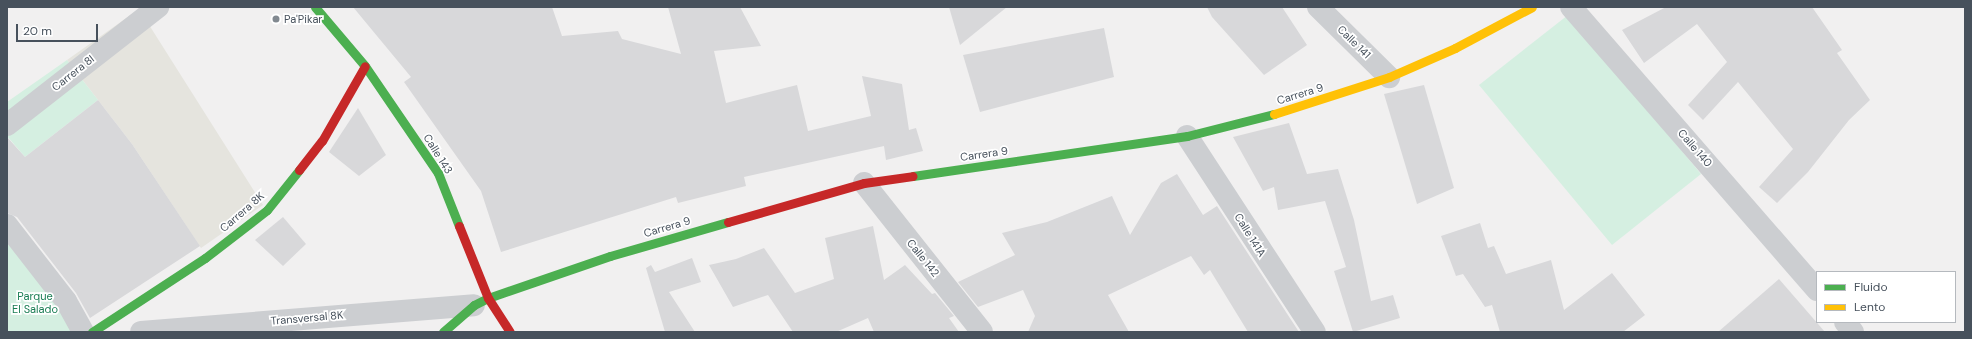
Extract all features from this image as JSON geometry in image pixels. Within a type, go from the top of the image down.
[{"type":"street","name":"Carrera 8I","points":[[7,125],[158,7]]},
{"type":"street","name":"Calle 143","points":[[315,7],[365,66],[438,173],[481,302],[510,332]]},
{"type":"street","name":"Calle 141","points":[[1318,7],[1389,77]]},
{"type":"street","name":"Carrera 9","points":[[443,332],[481,302],[610,256],[864,183],[1187,136],[1289,110],[1389,77],[1455,48],[1532,7]]},
{"type":"street","name":"Calle 140","points":[[1571,7],[1816,289]]},
{"type":"street","name":"Carrera 8K","points":[[92,332],[205,258],[267,210],[322,141],[365,66]]},
{"type":"street","name":"Calle 141A","points":[[1187,136],[1315,332]]},
{"type":"street","name":"Calle 142","points":[[864,183],[982,332]]},
{"type":"street","points":[[7,225],[66,301],[83,332]]},
{"type":"street","name":"Transversal 8K","points":[[141,332],[481,302]]},
{"type":"street","points":[[1846,323],[1853,332]]},
{"type":"shaded area","points":[[139,9],[263,205],[201,248],[132,144],[67,60]]},
{"type":"green space","points":[[1568,15],[1701,174],[1612,245],[1479,85]]},
{"type":"green space","points":[[67,60],[98,100],[25,157],[7,136],[7,102]]},
{"type":"green space","name":"Parque El Salado","points":[[7,218],[77,332],[7,332]]},
{"type":"building","points":[[353,7],[552,7],[562,36],[618,31],[622,39],[681,54],[668,7],[740,7],[761,46],[714,51],[726,103],[797,85],[808,131],[871,116],[862,76],[902,84],[909,130],[916,128],[923,151],[886,160],[884,146],[744,177],[746,186],[678,203],[676,197],[501,252],[481,191],[404,82],[411,77]]},
{"type":"building","points":[[949,7],[1007,7],[960,45]]},
{"type":"building","points":[[1207,7],[1282,7],[1307,45],[1264,75],[1212,17]]},
{"type":"building","points":[[1666,7],[1812,7],[1842,50],[1837,53],[1870,100],[1849,120],[1808,172],[1777,203],[1759,187],[1793,149],[1738,82],[1703,120],[1688,105],[1727,62],[1697,24],[1644,63],[1622,30]]},
{"type":"building","points":[[1104,28],[1114,77],[980,112],[963,55]]},
{"type":"building","points":[[1424,85],[1454,188],[1417,204],[1384,94]]},
{"type":"building","points":[[98,100],[132,144],[200,246],[90,318],[76,293],[17,217],[7,213],[7,137],[25,157]]},
{"type":"building","points":[[358,108],[386,155],[359,176],[329,152]]},
{"type":"building","points":[[1289,123],[1307,174],[1338,169],[1354,220],[1371,301],[1393,295],[1400,318],[1353,332],[1334,271],[1346,267],[1325,201],[1278,210],[1274,187],[1263,191],[1233,137]]},
{"type":"building","points":[[1177,174],[1203,215],[1217,206],[1299,332],[1248,332],[1210,270],[1204,275],[1191,256],[1108,295],[1129,332],[1028,332],[1035,316],[1023,290],[978,307],[958,282],[1015,255],[1002,233],[1047,222],[1112,196],[1130,235],[1161,183]]},
{"type":"building","points":[[283,217],[306,244],[283,266],[255,240]]},
{"type":"building","points":[[1480,223],[1488,248],[1494,246],[1506,274],[1551,260],[1564,310],[1612,273],[1645,315],[1623,332],[1500,332],[1492,305],[1485,307],[1463,274],[1456,276],[1441,236]]},
{"type":"building","points":[[873,226],[884,280],[905,265],[932,294],[935,293],[954,316],[949,318],[959,332],[874,332],[868,318],[836,332],[793,332],[768,295],[733,307],[709,265],[736,259],[764,248],[795,293],[834,279],[825,238]]},
{"type":"building","points":[[692,258],[701,282],[669,292],[695,332],[665,332],[646,268],[651,265],[655,272]]},
{"type":"building","points":[[1779,279],[1825,332],[1718,332]]},
{"type":"traffic: fast","points":[[315,7],[365,66],[438,173],[459,226]]},
{"type":"traffic: fast","points":[[913,176],[1187,136],[1274,114]]},
{"type":"traffic: fast","points":[[92,332],[205,258],[267,210],[299,170]]},
{"type":"traffic: fast","points":[[443,332],[474,305],[488,298],[610,256],[728,222]]},
{"type":"traffic: slow","points":[[1274,114],[1389,77],[1455,48],[1532,7]]},
{"type":"traffic: jam","points":[[299,170],[322,141],[365,66]]},
{"type":"traffic: jam","points":[[728,222],[864,183],[913,176]]},
{"type":"traffic: jam","points":[[459,226],[488,298],[510,332]]},
{"type":"place","name":"Pa'Pikar","points":[[276,19]]}]
